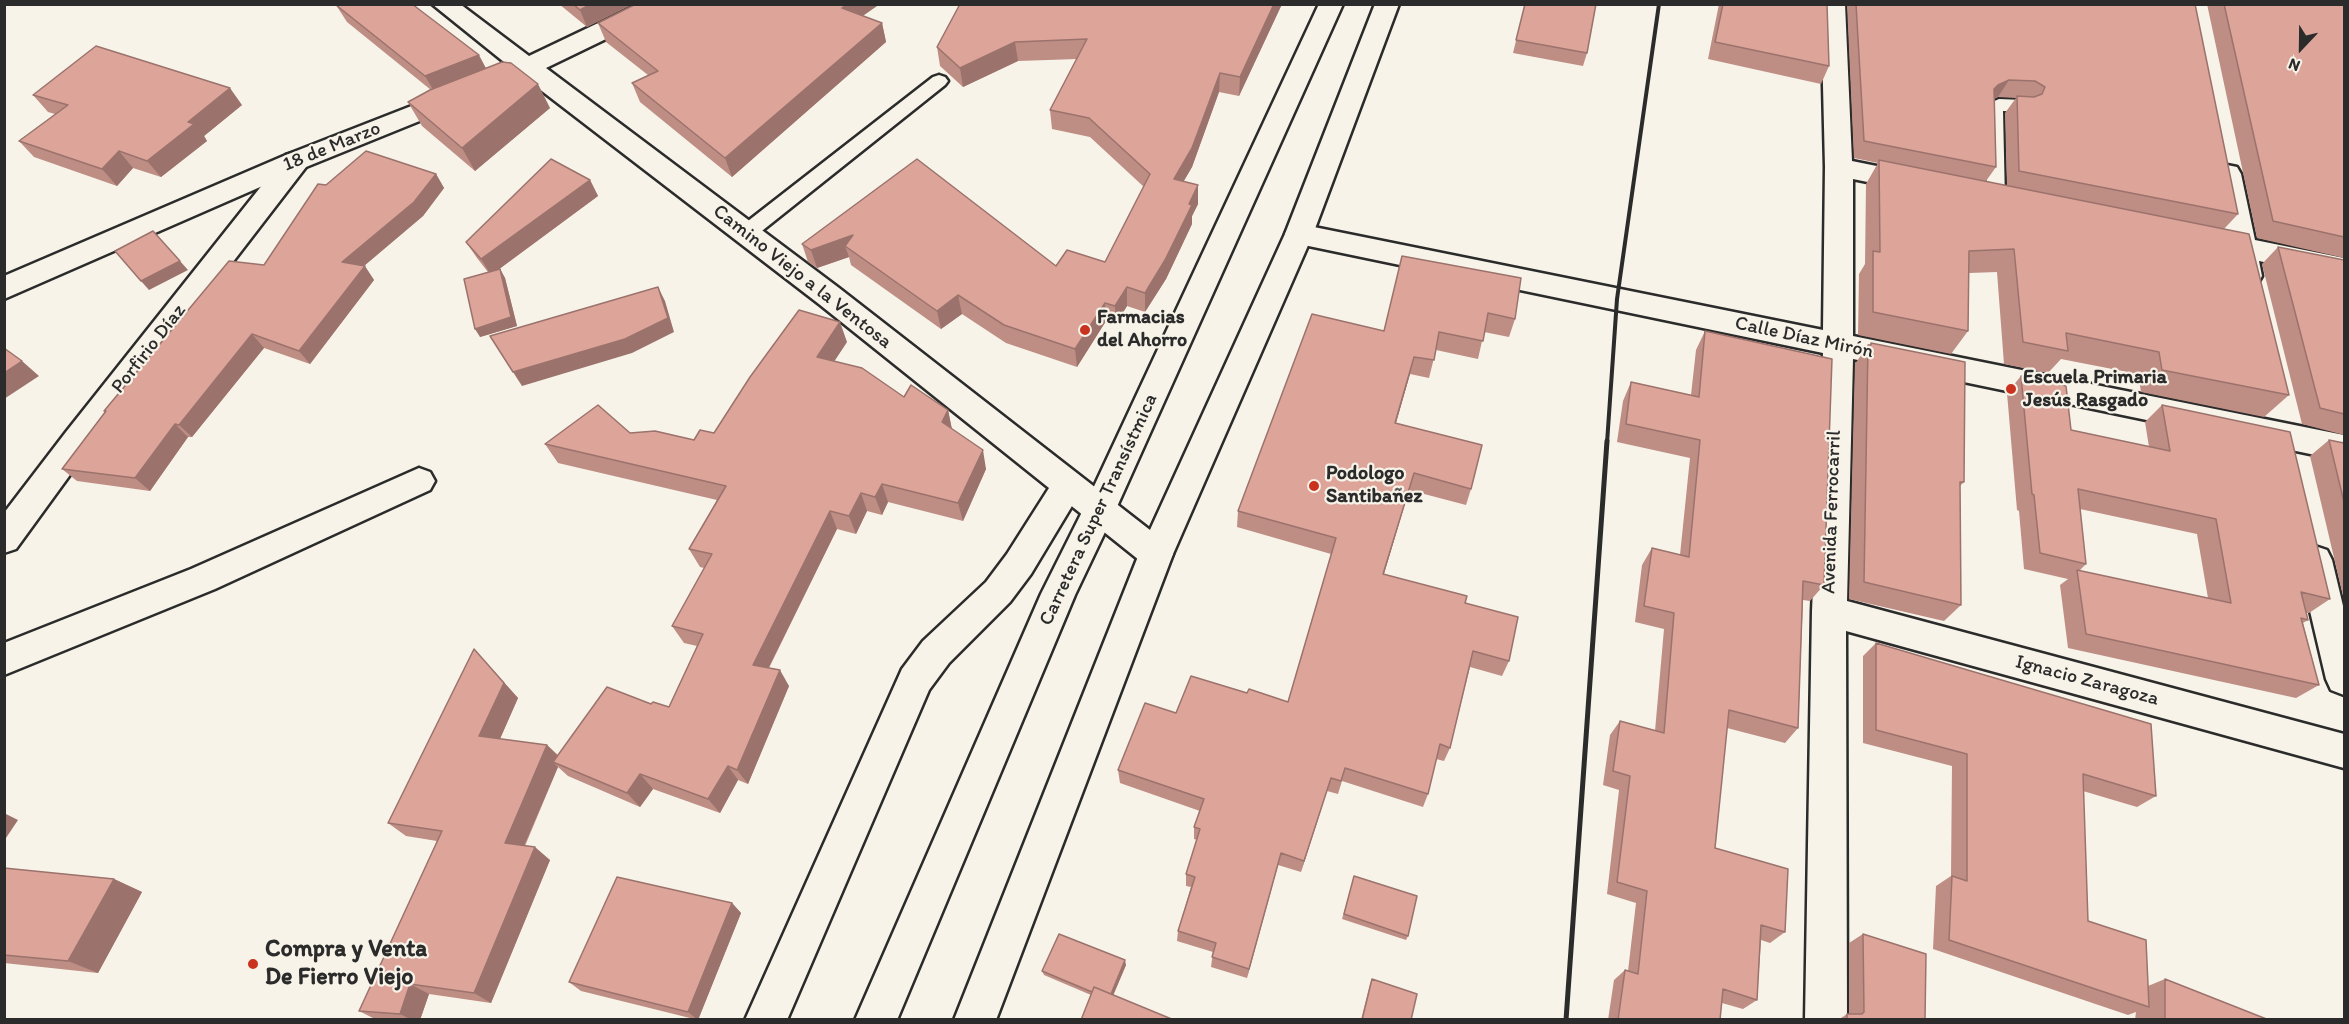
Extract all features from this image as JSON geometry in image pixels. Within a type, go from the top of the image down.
[{"type":"street","name":"Camino Viejo a la Ventosa","points":[[444,4],[526,69],[829,296],[1156,554]]},
{"type":"street","name":"18 de Marzo","points":[[10,283],[296,161],[526,69],[659,4]]},
{"type":"street","name":"Carretera Super Transístmica","points":[[876,1020],[1058,594],[1099,511],[1331,4]]},
{"type":"street","points":[[975,1020],[1156,554],[1299,234],[1387,4]]},
{"type":"street","name":"Avenida Ferrocarril","points":[[1826,1020],[1829,611],[1838,345],[1839,167],[1833,4]]},
{"type":"street","points":[[2221,144],[2255,303]]},
{"type":"street","name":"Porfirio Díaz","points":[[4,539],[77,441],[296,161]]},
{"type":"street","points":[[1839,167],[1940,188]]},
{"type":"street","name":"Calle Díaz Mirón","points":[[1299,234],[2344,448]]},
{"type":"street","points":[[2195,239],[2344,268]]},
{"type":"street","points":[[2278,403],[2294,470]]},
{"type":"street","points":[[4,659],[204,579],[418,481]]},
{"type":"street","points":[[766,1020],[915,680],[936,652],[998,592],[1019,564],[1068,486]]},
{"type":"street","points":[[2310,536],[2344,679]]},
{"type":"street","name":"Ignacio Zaragoza","points":[[1829,611],[2344,751]]},
{"type":"lane","points":[[746,233],[939,81]]},
{"type":"lane","points":[[1996,200],[1994,108],[1999,105],[2023,106]]},
{"type":"building","points":[[337,4],[412,4],[479,55],[425,76]]},
{"type":"building","points":[[573,4],[591,4],[580,10]]},
{"type":"building","points":[[636,4],[847,4],[842,8],[882,23],[725,158],[632,83],[658,71],[598,23]]},
{"type":"building","points":[[960,4],[1274,4],[1240,77],[1220,73],[1192,148],[1174,179],[1198,185],[1189,204],[1192,205],[1165,260],[1145,293],[1127,287],[1115,306],[1105,303],[1075,349],[1004,325],[958,295],[937,311],[845,246],[853,235],[811,250],[802,244],[917,159],[1056,266],[1067,250],[1105,262],[1150,174],[1089,118],[1050,110],[1087,39],[1015,42],[960,68],[937,47]]},
{"type":"building","points":[[1525,4],[1596,4],[1587,53],[1516,40]]},
{"type":"building","points":[[1723,4],[1827,4],[1829,66],[1715,42]]},
{"type":"building","points":[[1856,4],[2195,4],[2238,214],[2019,171],[2017,96],[2034,97],[2042,94],[2045,87],[2035,81],[2009,80],[1994,89],[1996,167],[1864,141]]},
{"type":"building","points":[[2224,4],[2344,4],[2344,237],[2273,221]]},
{"type":"building","points":[[96,46],[230,88],[188,122],[194,124],[147,161],[119,151],[102,169],[19,141],[68,105],[33,95]]},
{"type":"building","points":[[502,62],[511,63],[538,84],[462,148],[408,102],[430,90]]},
{"type":"building","points":[[366,151],[436,174],[414,202],[342,262],[365,266],[299,351],[252,334],[179,425],[175,424],[135,478],[62,469],[106,411],[104,411],[229,261],[264,265],[318,184],[326,185]]},
{"type":"building","points":[[551,159],[590,180],[481,259],[466,242]]},
{"type":"building","points":[[1879,160],[2249,234],[2289,395],[2162,370],[2159,352],[2066,333],[2068,351],[2023,342],[2014,249],[1969,251],[1968,331],[1873,312],[1873,251],[1880,252]]},
{"type":"building","points":[[153,231],[180,261],[141,281],[115,251]]},
{"type":"building","points":[[2278,247],[2344,260],[2344,414],[2320,408]]},
{"type":"building","points":[[1402,256],[1521,278],[1515,319],[1488,313],[1483,341],[1439,332],[1434,360],[1414,357],[1395,423],[1482,445],[1471,489],[1414,473],[1383,574],[1467,596],[1465,603],[1518,617],[1509,661],[1473,651],[1450,748],[1440,744],[1428,794],[1345,768],[1341,781],[1331,778],[1304,861],[1281,853],[1249,969],[1212,957],[1216,943],[1178,931],[1195,877],[1186,874],[1200,829],[1194,827],[1204,799],[1118,770],[1145,703],[1176,713],[1191,676],[1247,693],[1249,689],[1288,702],[1336,538],[1238,511],[1312,314],[1384,331]]},
{"type":"building","points":[[500,269],[511,317],[475,329],[464,279]]},
{"type":"building","points":[[658,287],[668,318],[625,339],[513,372],[490,336]]},
{"type":"building","points":[[799,310],[840,322],[817,357],[862,368],[904,397],[911,385],[948,410],[942,422],[983,450],[958,503],[882,484],[875,497],[861,493],[849,516],[830,511],[753,665],[780,670],[737,770],[728,766],[708,799],[640,774],[627,793],[553,762],[607,687],[651,704],[653,702],[669,707],[703,634],[672,626],[712,554],[689,549],[726,486],[545,444],[598,405],[630,433],[655,431],[694,440],[700,430],[714,433],[750,377]]},
{"type":"building","points":[[1705,331],[1832,359],[1824,585],[1803,581],[1798,728],[1729,710],[1715,848],[1788,869],[1785,932],[1761,925],[1757,1000],[1723,989],[1720,1020],[1618,1020],[1625,970],[1638,974],[1647,891],[1617,882],[1630,776],[1613,771],[1620,721],[1664,733],[1674,613],[1644,606],[1652,548],[1689,557],[1700,440],[1626,424],[1631,382],[1699,397]]},
{"type":"building","points":[[1871,343],[1965,362],[1964,482],[1960,482],[1961,605],[1864,582],[1868,345]]},
{"type":"building","points":[[4,348],[22,361],[4,373]]},
{"type":"building","points":[[2021,376],[2066,386],[2071,430],[2170,451],[2162,405],[2290,432],[2330,599],[2301,592],[2308,620],[2301,618],[2319,685],[2086,634],[2077,570],[2231,603],[2216,519],[2078,489],[2086,564],[2040,553]]},
{"type":"building","points":[[2329,440],[2344,443],[2344,502]]},
{"type":"building","points":[[1876,643],[2151,724],[2156,796],[2083,774],[2088,921],[2146,940],[2149,1007],[1949,940],[1952,876],[1967,881],[1967,754],[1876,730]]},
{"type":"building","points":[[474,649],[504,683],[479,736],[547,745],[505,843],[535,847],[474,993],[410,984],[400,1014],[359,1011],[442,831],[388,823]]},
{"type":"building","points":[[4,868],[114,879],[68,961],[4,955]]},
{"type":"building","points":[[1354,876],[1417,896],[1408,936],[1344,914]]},
{"type":"building","points":[[617,877],[732,903],[688,1012],[569,982]]},
{"type":"building","points":[[1059,934],[1125,960],[1111,994],[1094,987],[1092,992],[1042,971]]},
{"type":"building","points":[[1863,934],[1926,954],[1925,1020],[1847,1020],[1847,1014],[1864,1012]]},
{"type":"building","points":[[1372,979],[1417,994],[1411,1020],[1362,1020]]},
{"type":"building","points":[[2165,979],[2269,1020],[2165,1020]]},
{"type":"building","points":[[1094,987],[1174,1020],[1081,1020]]},
{"type":"railway","points":[[1607,443],[1617,299],[1659,4]]},
{"type":"railway","points":[[1566,1020],[1607,441]]},
{"type":"place","name":"Farmacias del Ahorro","points":[[1085,330]]},
{"type":"place","name":"Escuela Primaria Jesús Rasgado","points":[[2011,389]]},
{"type":"place","name":"Podologo Santibañez","points":[[1314,486]]},
{"type":"place","name":"Compra y Venta De Fierro Viejo","points":[[253,964]]}]
